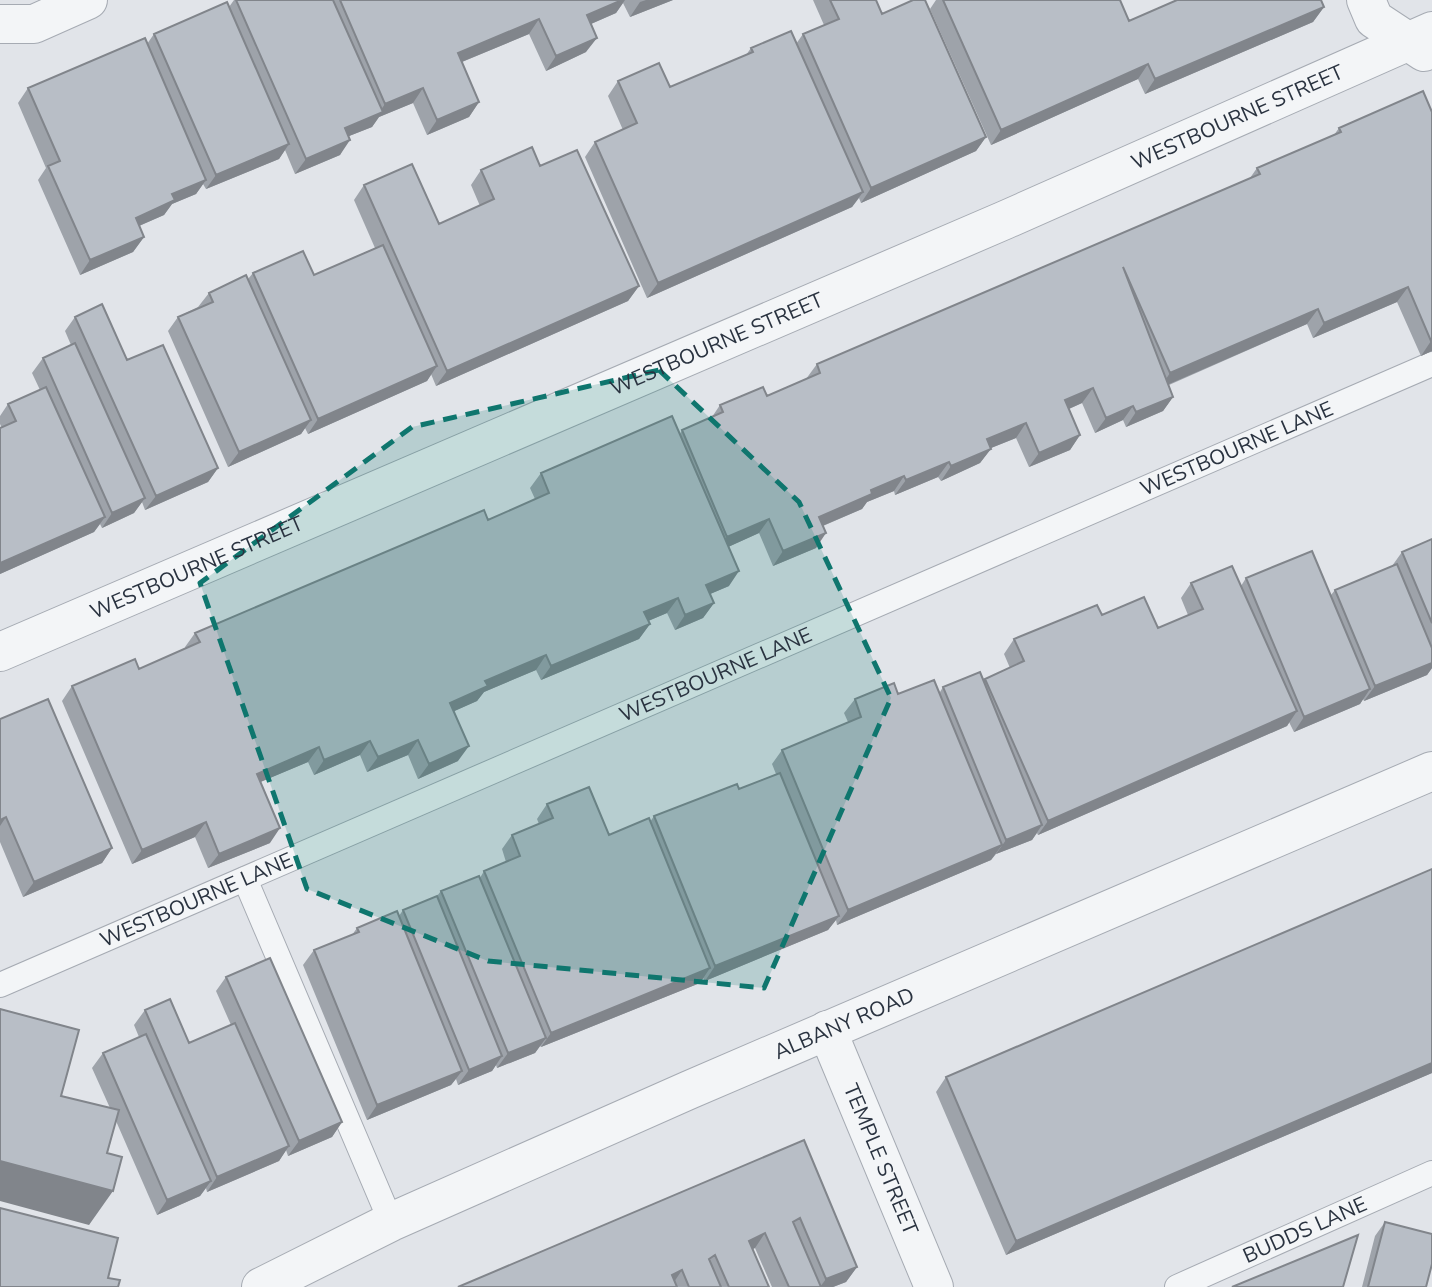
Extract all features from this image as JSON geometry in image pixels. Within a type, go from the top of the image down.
[{"type":"street","points":[[0,24],[34,24],[88,0]]},
{"type":"street","points":[[1366,0],[1374,19],[1423,43]]},
{"type":"street","name":"WESTBOURNE STREET","points":[[0,652],[1004,220],[1423,43]]},
{"type":"street","name":"ALBANY ROAD","points":[[261,1287],[391,1222],[827,1030],[1432,771]]},
{"type":"street","name":"TEMPLE STREET","points":[[827,1030],[934,1287]]},
{"type":"lane","name":"WESTBOURNE LANE","points":[[0,985],[1432,365]]},
{"type":"lane","points":[[245,879],[391,1222]]},
{"type":"lane","name":"BUDDS LANE","points":[[1177,1287],[1432,1173]]},
{"type":"highlighted area","points":[[659,370],[799,502],[891,698],[764,988],[488,961],[307,889],[200,583],[412,427]]},
{"type":"building","points":[[236,0],[333,0],[383,112],[345,128],[350,140],[306,159]]},
{"type":"building","points":[[340,0],[622,0],[587,15],[597,38],[556,56],[539,19],[458,53],[479,102],[437,120],[423,88],[385,104]]},
{"type":"building","points":[[830,0],[876,0],[882,14],[913,0],[925,0],[986,137],[871,188],[803,34],[839,19]]},
{"type":"building","points":[[943,0],[1120,0],[1129,21],[1177,0],[1321,0],[1324,7],[1155,79],[1148,64],[1001,130]]},
{"type":"building","points":[[227,2],[289,144],[216,175],[154,34]]},
{"type":"building","points":[[791,31],[863,192],[658,283],[595,142],[637,123],[618,81],[659,63],[670,87],[753,52],[751,48]]},
{"type":"building","points":[[145,38],[206,180],[172,194],[175,200],[136,218],[144,237],[90,260],[48,166],[60,161],[28,88]]},
{"type":"building","points":[[1423,91],[1432,112],[1432,341],[1408,287],[1324,323],[1318,309],[1170,373],[1123,267],[1173,397],[1136,412],[1133,406],[1106,418],[1093,388],[1065,400],[1080,435],[1039,453],[1026,423],[987,439],[991,449],[951,466],[949,462],[906,480],[904,476],[871,490],[872,494],[819,517],[826,533],[783,551],[769,519],[727,537],[682,430],[723,412],[720,405],[763,387],[767,396],[820,373],[817,364],[1260,174],[1257,168],[1341,132],[1339,128]]},
{"type":"building","points":[[532,147],[540,166],[577,150],[639,286],[447,371],[364,185],[412,164],[439,224],[494,199],[481,170]]},
{"type":"building","points":[[383,245],[437,366],[318,419],[253,273],[303,251],[314,275]]},
{"type":"building","points":[[246,275],[311,420],[239,452],[178,317],[213,302],[209,293]]},
{"type":"building","points":[[102,304],[127,360],[163,345],[218,468],[156,496],[75,317]]},
{"type":"building","points":[[75,343],[145,498],[112,513],[43,358]]},
{"type":"building","points":[[46,387],[105,517],[0,563],[0,428],[16,421],[8,404]]},
{"type":"building","points":[[672,416],[739,571],[706,585],[714,603],[685,615],[678,598],[644,612],[650,624],[551,666],[546,655],[485,681],[488,686],[450,703],[469,746],[429,764],[418,740],[378,757],[370,741],[324,760],[319,747],[257,774],[280,828],[219,854],[206,822],[142,850],[72,686],[135,659],[139,669],[200,642],[195,633],[484,510],[488,520],[549,493],[541,473]]},
{"type":"building","points":[[1432,539],[1432,623],[1402,552]]},
{"type":"building","points":[[1312,551],[1370,689],[1304,717],[1246,578]]},
{"type":"building","points":[[1397,564],[1432,648],[1432,663],[1375,686],[1335,590]]},
{"type":"building","points":[[1232,566],[1297,711],[1048,821],[985,679],[1024,661],[1014,639],[1097,605],[1102,615],[1144,597],[1158,628],[1203,609],[1191,583]]},
{"type":"building","points":[[980,672],[1042,825],[1006,840],[943,687]]},
{"type":"building","points":[[934,680],[1002,845],[848,910],[782,750],[861,717],[855,699],[894,683],[898,694]]},
{"type":"building","points":[[48,699],[112,848],[34,882],[6,817],[0,820],[0,719]]},
{"type":"building","points":[[780,773],[839,916],[715,966],[654,816],[737,784],[739,789]]},
{"type":"building","points":[[589,787],[609,835],[649,818],[710,968],[551,1033],[484,871],[520,856],[512,835],[553,818],[547,804]]},
{"type":"building","points":[[1432,869],[1432,1063],[1016,1241],[946,1077]]},
{"type":"building","points":[[479,876],[546,1038],[508,1053],[441,891]]},
{"type":"building","points":[[437,896],[502,1056],[469,1070],[403,910]]},
{"type":"building","points":[[397,911],[462,1071],[377,1105],[314,950],[359,932],[357,928]]},
{"type":"building","points":[[270,958],[342,1122],[299,1141],[226,977]]},
{"type":"building","points":[[170,999],[189,1043],[235,1023],[289,1146],[217,1177],[145,1010]]},
{"type":"building","points":[[0,1009],[79,1030],[61,1096],[119,1110],[107,1153],[122,1157],[113,1191],[0,1161]]},
{"type":"building","points":[[146,1034],[211,1181],[167,1200],[103,1053]]},
{"type":"building","points":[[804,1140],[857,1267],[826,1279],[800,1218],[793,1222],[821,1287],[789,1287],[765,1233],[749,1241],[769,1287],[729,1287],[715,1255],[709,1259],[721,1287],[689,1287],[682,1270],[672,1275],[677,1287],[458,1287]]},
{"type":"building","points":[[0,1208],[118,1238],[108,1278],[120,1280],[118,1287],[0,1287]]},
{"type":"building","points":[[1385,1222],[1432,1234],[1432,1264],[1426,1287],[1368,1287]]},
{"type":"building","points":[[1358,1235],[1343,1287],[1232,1287]]}]
